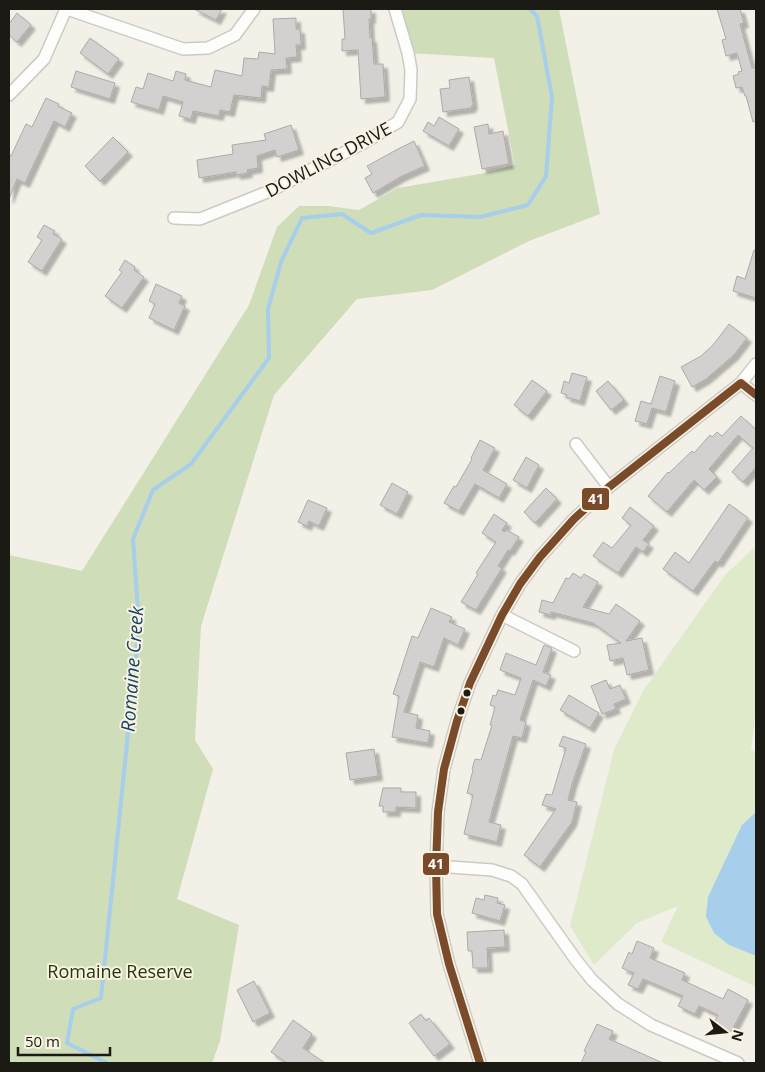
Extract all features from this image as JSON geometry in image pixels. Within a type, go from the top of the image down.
[{"type":"street","points":[[9,96],[44,59],[67,9],[183,49],[208,48],[235,35],[254,9]]},
{"type":"street","name":"DOWLING DRIVE","points":[[174,218],[200,219],[270,191],[367,141],[398,122],[410,99],[411,70],[396,9]]},
{"type":"street","points":[[480,1063],[449,964],[438,914],[436,866],[438,812],[444,769],[456,720],[470,683],[502,614],[520,584],[540,557],[574,519],[608,487],[741,383],[756,364]]},
{"type":"street","points":[[741,383],[756,395]]},
{"type":"street","points":[[576,444],[608,487]]},
{"type":"street","points":[[502,614],[574,651]]},
{"type":"street","points":[[436,866],[492,870],[511,876],[522,884],[592,980],[618,1004],[652,1025],[738,1063]]},
{"type":"green space","name":"Romaine Reserve","points":[[395,9],[559,9],[600,214],[529,241],[432,290],[357,299],[274,395],[201,626],[195,740],[213,769],[177,899],[239,925],[220,1041],[212,1063],[9,1063],[9,555],[82,571],[249,305],[277,227],[299,206],[328,206],[359,210],[398,188],[485,173],[515,165],[494,58],[408,53]]},
{"type":"green space","points":[[756,546],[756,711],[751,749],[756,754],[756,813],[706,917],[714,933],[729,945],[756,956],[756,987],[661,942],[678,906],[637,923],[594,965],[570,926],[614,750],[643,691],[725,575]]},
{"type":"water","points":[[755,813],[756,956],[729,945],[714,933],[706,917],[708,897],[742,825]]},
{"type":"building","points":[[194,9],[222,9],[216,20]]},
{"type":"building","points":[[343,9],[371,9],[371,19],[369,19],[370,38],[372,38],[374,64],[383,64],[385,97],[361,99],[358,50],[342,51],[342,39],[345,39]]},
{"type":"building","points":[[717,9],[740,9],[744,23],[740,24],[752,68],[756,67],[756,121],[753,122],[742,87],[736,88],[733,76],[742,71],[737,53],[726,56],[722,40],[726,39]]},
{"type":"building","points":[[17,13],[31,25],[17,42],[9,35],[9,24]]},
{"type":"building","points":[[296,18],[296,29],[300,29],[301,45],[296,45],[297,57],[286,58],[287,69],[271,70],[269,87],[262,86],[261,98],[234,95],[230,112],[220,110],[219,116],[193,111],[191,119],[179,116],[183,102],[163,96],[159,110],[131,102],[136,87],[143,89],[148,73],[173,81],[176,71],[186,74],[185,80],[211,87],[215,70],[242,76],[244,58],[258,59],[259,52],[275,54],[273,19]]},
{"type":"building","points":[[90,38],[119,59],[108,74],[80,53]]},
{"type":"building","points":[[76,71],[115,83],[110,99],[71,87]]},
{"type":"building","points":[[469,77],[473,104],[471,108],[443,112],[440,89],[450,88],[449,80]]},
{"type":"building","points":[[46,98],[72,113],[65,127],[54,121],[25,183],[17,179],[9,199],[9,155],[11,156],[26,124],[32,127]]},
{"type":"building","points":[[439,117],[459,129],[449,146],[423,131],[428,122],[434,126]]},
{"type":"building","points":[[488,124],[489,134],[503,131],[509,164],[482,169],[474,127]]},
{"type":"building","points":[[291,125],[299,150],[277,157],[275,150],[257,156],[258,168],[247,170],[248,173],[236,175],[236,172],[199,178],[197,160],[233,154],[232,145],[266,140],[264,134]]},
{"type":"building","points":[[113,137],[128,152],[100,181],[85,166]]},
{"type":"building","points":[[414,141],[425,166],[402,176],[373,193],[365,178],[372,174],[367,166]]},
{"type":"building","points":[[44,225],[55,231],[53,234],[62,239],[42,271],[28,262],[42,240],[37,237]]},
{"type":"building","points":[[754,250],[756,251],[756,298],[733,291],[737,276],[745,279]]},
{"type":"building","points":[[125,260],[144,277],[122,308],[105,296],[122,272],[119,270]]},
{"type":"building","points":[[156,284],[182,296],[179,303],[185,306],[174,330],[149,318],[155,304],[149,301]]},
{"type":"building","points":[[729,324],[747,338],[734,355],[706,379],[692,387],[681,367],[701,356],[713,345]]},
{"type":"building","points":[[572,373],[587,377],[580,401],[566,397],[567,395],[561,393],[564,381],[569,383]]},
{"type":"building","points":[[660,376],[675,381],[666,412],[652,408],[647,424],[635,421],[641,401],[651,404]]},
{"type":"building","points":[[532,380],[547,391],[528,416],[514,405]]},
{"type":"building","points":[[608,381],[624,400],[611,410],[596,391]]},
{"type":"building","points":[[741,416],[756,430],[756,467],[743,482],[732,472],[753,448],[738,435],[709,469],[717,477],[704,490],[694,480],[667,512],[648,496],[668,472],[692,451],[694,453],[710,435],[712,437],[717,432],[722,436]]},
{"type":"building","points":[[480,440],[495,448],[483,470],[507,484],[499,498],[475,484],[459,511],[444,503],[454,486],[456,487],[472,459]]},
{"type":"building","points":[[526,457],[539,465],[527,488],[513,480]]},
{"type":"building","points":[[392,483],[408,492],[397,514],[380,505]]},
{"type":"building","points":[[546,488],[557,499],[535,523],[524,512]]},
{"type":"building","points":[[308,500],[327,508],[319,526],[309,521],[307,526],[298,522]]},
{"type":"building","points":[[729,504],[748,518],[718,563],[715,561],[693,591],[663,569],[675,552],[689,563]]},
{"type":"building","points":[[630,507],[654,526],[643,540],[649,544],[643,552],[636,547],[618,573],[593,556],[603,542],[612,548],[631,525],[622,518]]},
{"type":"building","points":[[494,514],[507,523],[502,530],[504,532],[507,530],[519,537],[498,566],[502,568],[476,610],[461,602],[478,574],[476,573],[496,542],[482,533]]},
{"type":"building","points":[[573,573],[581,578],[584,574],[598,582],[583,607],[609,614],[616,604],[640,621],[626,641],[642,638],[649,670],[627,675],[623,658],[610,661],[607,645],[621,643],[593,623],[551,612],[551,615],[539,612],[542,600],[553,603],[566,578],[569,579]]},
{"type":"building","points":[[431,608],[452,617],[449,622],[465,629],[458,645],[444,638],[434,667],[420,662],[404,712],[418,715],[416,728],[430,731],[428,743],[392,737],[399,696],[393,694],[412,636],[418,638]]},
{"type":"building","points":[[544,645],[552,648],[543,672],[551,675],[546,686],[533,680],[520,720],[526,722],[522,738],[513,736],[489,822],[501,825],[497,842],[464,834],[473,795],[467,793],[472,769],[475,759],[481,760],[492,725],[490,725],[495,707],[490,705],[493,695],[496,696],[498,690],[515,695],[521,678],[500,670],[506,653],[536,665]]},
{"type":"building","points":[[606,680],[610,689],[620,685],[626,699],[614,704],[616,709],[602,714],[591,686]]},
{"type":"building","points":[[569,695],[599,713],[590,728],[560,710]]},
{"type":"building","points":[[563,736],[586,744],[568,800],[577,802],[572,822],[540,867],[524,855],[556,809],[542,805],[546,794],[552,795],[566,748],[559,746]]},
{"type":"building","points":[[374,749],[378,776],[350,780],[346,753]]},
{"type":"building","points":[[383,788],[401,788],[401,792],[416,792],[416,808],[396,807],[396,812],[383,812],[383,806],[379,806]]},
{"type":"building","points":[[485,895],[498,898],[497,903],[505,905],[500,921],[472,913],[476,898],[484,900]]},
{"type":"building","points":[[504,930],[505,947],[487,948],[488,968],[473,968],[472,951],[468,951],[467,932]]},
{"type":"building","points":[[637,941],[654,948],[650,958],[685,973],[682,980],[723,999],[728,989],[748,1000],[731,1032],[714,1023],[718,1015],[699,1006],[695,1014],[678,1006],[683,996],[643,979],[638,989],[628,985],[634,973],[622,968],[629,952],[632,954]]},
{"type":"building","points":[[254,981],[270,1013],[253,1022],[237,990]]},
{"type":"building","points":[[421,1014],[426,1021],[429,1018],[450,1044],[434,1056],[409,1023]]},
{"type":"building","points":[[293,1020],[312,1034],[303,1048],[325,1063],[287,1063],[271,1052]]},
{"type":"building","points":[[597,1024],[613,1031],[609,1039],[663,1063],[581,1063],[586,1052],[584,1051]]},
{"type":"waterway","name":"Romaine Creek","points":[[107,1063],[67,1043],[73,1009],[101,998],[139,625],[133,539],[153,490],[191,464],[269,358],[268,309],[281,262],[302,218],[342,214],[371,233],[421,215],[480,217],[528,205],[546,176],[552,97],[537,16],[530,9]]},
{"type":"transit line","name":"41","points":[[480,1063],[449,964],[437,914],[438,812],[444,769],[470,683],[502,615],[520,584],[540,557],[574,519],[609,487],[741,383],[756,395]]}]
